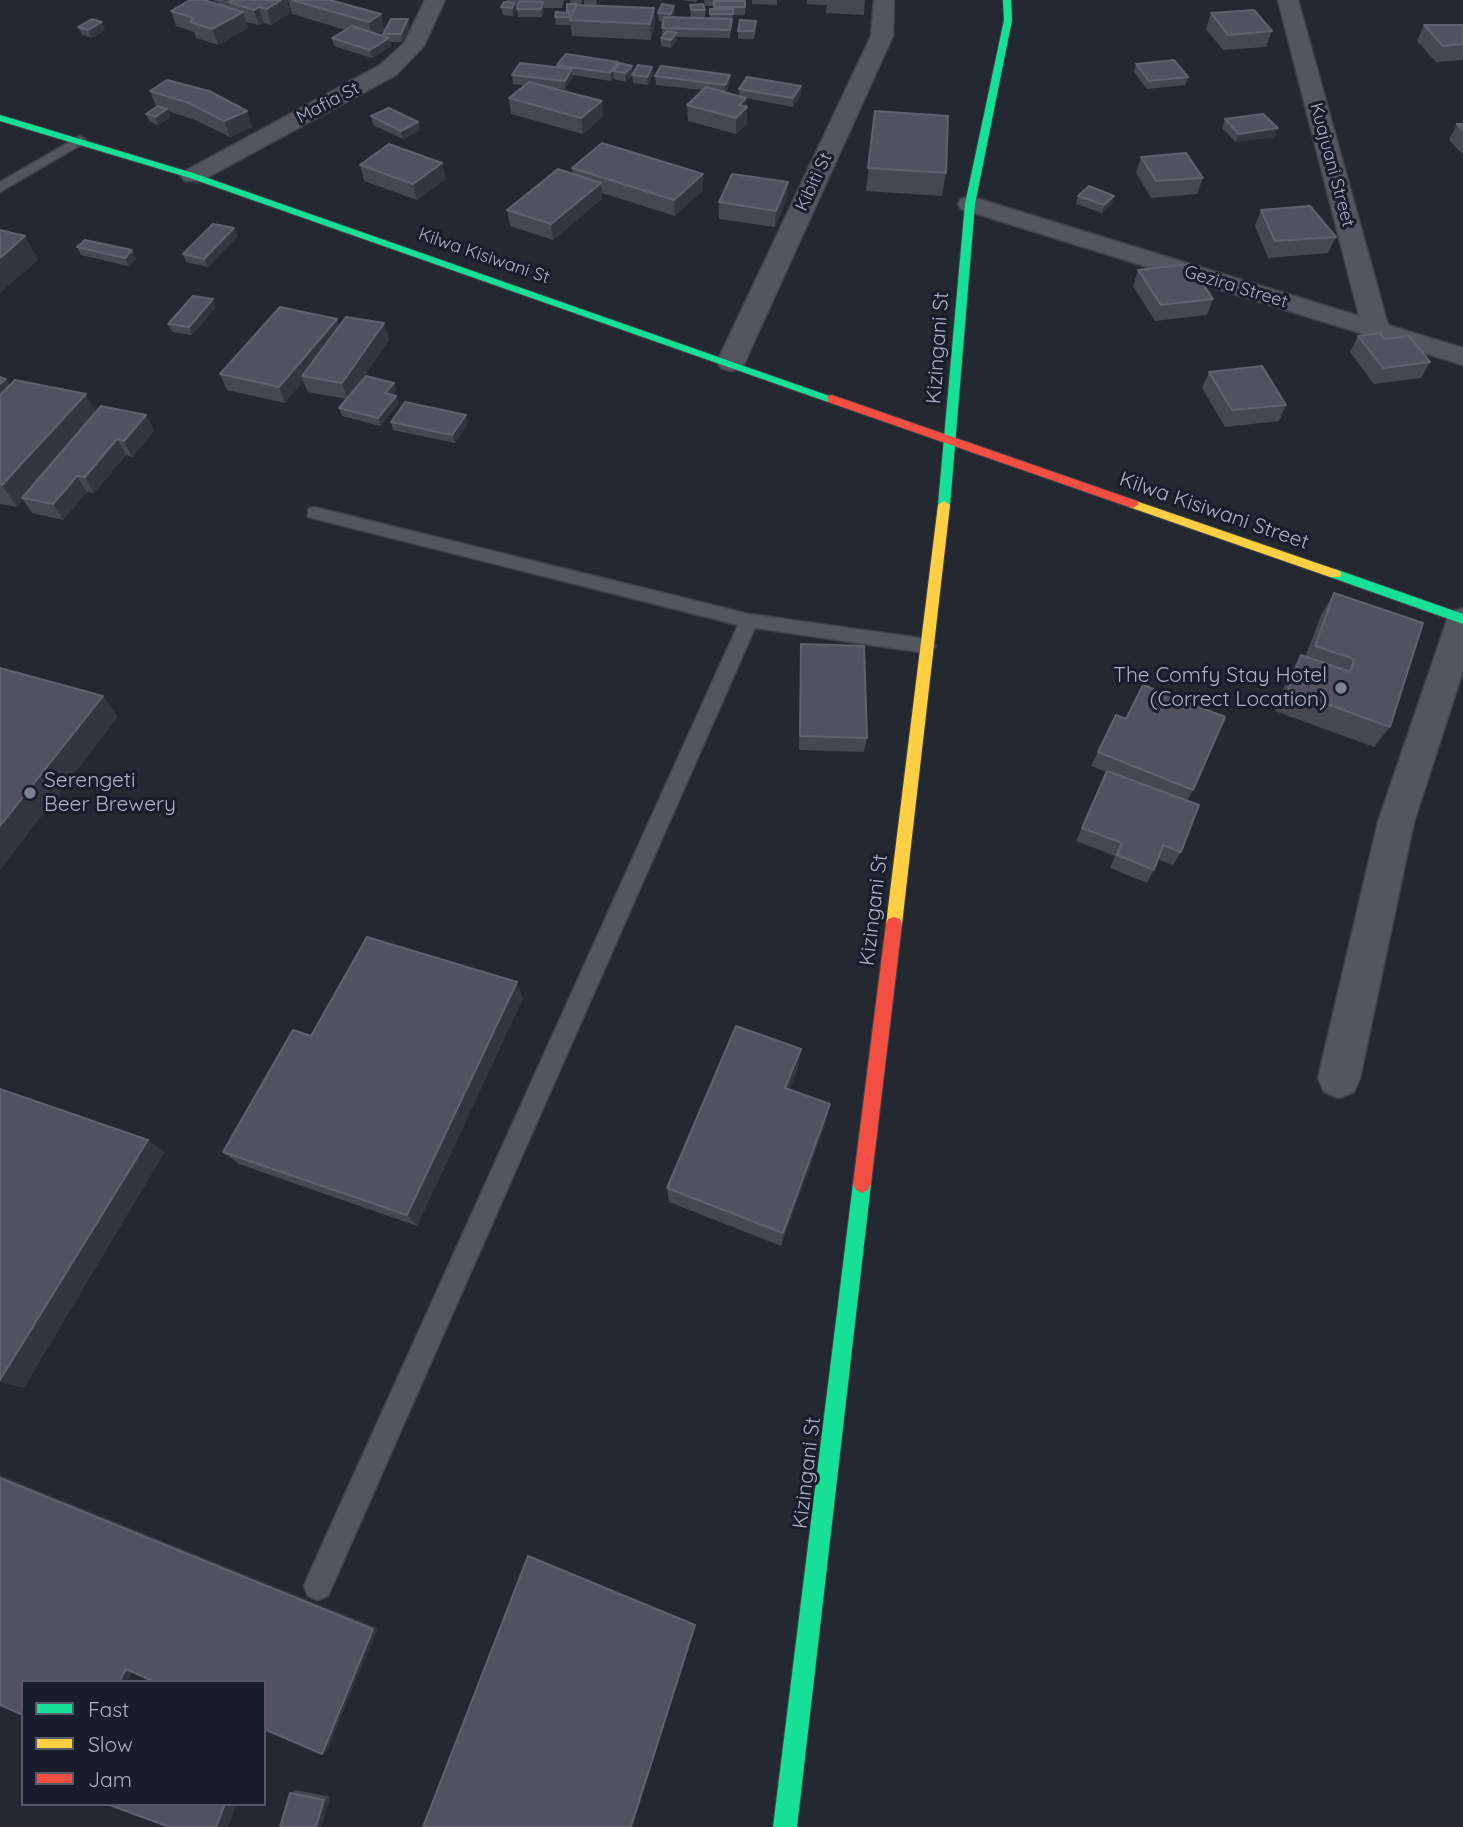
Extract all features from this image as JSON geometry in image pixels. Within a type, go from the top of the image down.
[{"type":"street","name":"Mafia St","points":[[193,176],[388,71],[413,46],[435,0]]},
{"type":"street","name":"Kibiti St","points":[[731,362],[882,36],[884,0]]},
{"type":"street","name":"Kizingani St","points":[[785,1827],[952,441],[970,204],[1008,20],[1007,0]]},
{"type":"street","name":"Kuajuani Street","points":[[1288,0],[1376,331]]},
{"type":"street","name":"Kilwa Kisiwani St","points":[[0,118],[193,176],[952,441]]},
{"type":"street","name":"Gezira Street","points":[[970,204],[1463,357]]},
{"type":"street","name":"Kilwa Kisiwani Street","points":[[952,441],[1463,620]]},
{"type":"street","points":[[1339,1078],[1396,822],[1463,620]]},
{"type":"lane","points":[[0,188],[80,140]]},
{"type":"lane","points":[[314,513],[749,621],[927,646]]},
{"type":"lane","points":[[318,1586],[749,621]]},
{"type":"building","points":[[190,0],[204,0],[243,12],[212,29],[190,22],[194,18],[171,11]]},
{"type":"building","points":[[281,0],[267,9],[259,7],[254,10],[229,2]]},
{"type":"building","points":[[292,0],[330,0],[381,14],[369,22]]},
{"type":"building","points":[[519,1],[543,2],[541,9],[517,9]]},
{"type":"building","points":[[714,1],[745,1],[745,7],[714,7]]},
{"type":"building","points":[[504,2],[514,3],[512,8],[501,7]]},
{"type":"building","points":[[567,4],[577,5],[574,11],[567,11]]},
{"type":"building","points":[[662,4],[674,6],[671,14],[658,13]]},
{"type":"building","points":[[703,4],[705,10],[691,10],[690,5]]},
{"type":"building","points":[[576,5],[654,8],[650,24],[570,20]]},
{"type":"building","points":[[710,9],[733,9],[733,14],[710,14]]},
{"type":"building","points":[[1254,10],[1272,31],[1228,35],[1211,13]]},
{"type":"building","points":[[556,12],[570,13],[569,17],[555,17]]},
{"type":"building","points":[[664,17],[732,19],[730,30],[662,28]]},
{"type":"building","points":[[92,19],[102,22],[88,30],[78,27]]},
{"type":"building","points":[[391,19],[408,19],[401,34],[383,34]]},
{"type":"building","points":[[740,20],[756,21],[754,31],[738,31]]},
{"type":"building","points":[[1424,25],[1463,25],[1463,44],[1443,46]]},
{"type":"building","points":[[352,26],[389,38],[370,50],[332,38]]},
{"type":"building","points":[[667,31],[677,33],[671,40],[661,38]]},
{"type":"building","points":[[566,54],[618,62],[610,73],[557,65]]},
{"type":"building","points":[[1174,60],[1188,77],[1149,81],[1136,64]]},
{"type":"building","points":[[520,63],[572,69],[565,81],[512,75]]},
{"type":"building","points":[[620,63],[632,66],[625,73],[613,71]]},
{"type":"building","points":[[638,65],[652,67],[647,77],[632,75]]},
{"type":"building","points":[[661,66],[730,75],[725,85],[655,76]]},
{"type":"building","points":[[747,77],[801,86],[793,98],[739,89]]},
{"type":"building","points":[[167,80],[209,91],[247,111],[224,121],[189,103],[150,91]]},
{"type":"building","points":[[529,82],[602,101],[581,118],[509,98]]},
{"type":"building","points":[[706,87],[746,98],[739,105],[747,107],[736,118],[687,105]]},
{"type":"building","points":[[158,106],[167,109],[155,117],[146,114]]},
{"type":"building","points":[[389,108],[418,122],[401,131],[371,116]]},
{"type":"building","points":[[875,111],[948,116],[946,173],[868,168]]},
{"type":"building","points":[[1263,114],[1278,128],[1239,134],[1225,119]]},
{"type":"building","points":[[602,143],[703,174],[674,200],[572,168]]},
{"type":"building","points":[[389,144],[442,163],[413,184],[360,165]]},
{"type":"building","points":[[1186,153],[1203,178],[1156,181],[1141,157]]},
{"type":"building","points":[[558,169],[601,183],[551,224],[507,210]]},
{"type":"building","points":[[732,174],[788,182],[776,211],[719,202]]},
{"type":"building","points":[[1089,186],[1114,196],[1104,205],[1078,196]]},
{"type":"building","points":[[1310,206],[1336,237],[1275,241],[1261,210]]},
{"type":"building","points":[[213,224],[234,228],[204,259],[183,254]]},
{"type":"building","points":[[0,230],[25,236],[0,258]]},
{"type":"building","points":[[85,240],[132,250],[125,258],[77,247]]},
{"type":"building","points":[[1190,264],[1213,299],[1161,305],[1138,270]]},
{"type":"building","points":[[193,296],[213,299],[189,327],[168,324]]},
{"type":"building","points":[[280,307],[337,319],[279,387],[220,374]]},
{"type":"building","points":[[346,317],[384,323],[342,383],[302,376]]},
{"type":"building","points":[[1380,333],[1384,339],[1409,336],[1430,362],[1383,368],[1358,336]]},
{"type":"building","points":[[1262,366],[1286,405],[1232,410],[1209,372]]},
{"type":"building","points":[[366,376],[394,383],[385,393],[396,396],[378,418],[339,408]]},
{"type":"building","points":[[15,380],[86,394],[2,485],[0,395]]},
{"type":"building","points":[[405,402],[466,415],[452,435],[391,422]]},
{"type":"building","points":[[101,406],[146,415],[124,441],[117,439],[85,477],[77,476],[53,504],[22,498]]},
{"type":"building","points":[[1334,593],[1423,623],[1390,727],[1288,690],[1301,655],[1350,672],[1354,659],[1315,646]]},
{"type":"building","points":[[801,644],[864,646],[867,738],[800,736]]},
{"type":"building","points":[[0,668],[103,696],[0,826]]},
{"type":"building","points":[[1143,685],[1225,717],[1193,790],[1098,752],[1116,715],[1126,719]]},
{"type":"building","points":[[1107,771],[1199,805],[1181,852],[1163,845],[1154,870],[1117,855],[1122,843],[1082,828]]},
{"type":"building","points":[[367,937],[517,982],[407,1215],[223,1152],[293,1030],[311,1036]]},
{"type":"building","points":[[736,1026],[801,1049],[785,1088],[830,1104],[783,1233],[667,1188]]},
{"type":"building","points":[[0,1089],[148,1140],[0,1380]]},
{"type":"building","points":[[0,1478],[373,1629],[322,1754],[266,1730],[266,1680],[151,1680],[126,1669],[120,1680],[21,1680],[21,1714],[0,1705]]},
{"type":"building","points":[[528,1556],[695,1625],[631,1827],[423,1827]]},
{"type":"building","points":[[290,1793],[324,1800],[316,1827],[280,1827]]},
{"type":"building","points":[[112,1806],[224,1806],[216,1827],[169,1827]]},
{"type":"traffic: fast","points":[[944,505],[970,204],[1008,20],[1007,0]]},
{"type":"traffic: fast","points":[[0,118],[193,176],[832,399]]},
{"type":"traffic: fast","points":[[1335,574],[1463,619]]},
{"type":"traffic: fast","points":[[785,1827],[862,1184]]},
{"type":"traffic: slow","points":[[1133,504],[1335,574]]},
{"type":"traffic: slow","points":[[894,924],[944,505]]},
{"type":"traffic: jam","points":[[832,399],[1133,504]]},
{"type":"traffic: jam","points":[[862,1184],[894,924]]},
{"type":"place","name":"The Comfy Stay Hotel (Correct Location)","points":[[1341,688]]},
{"type":"place","name":"Serengeti Beer Brewery","points":[[30,793]]}]
